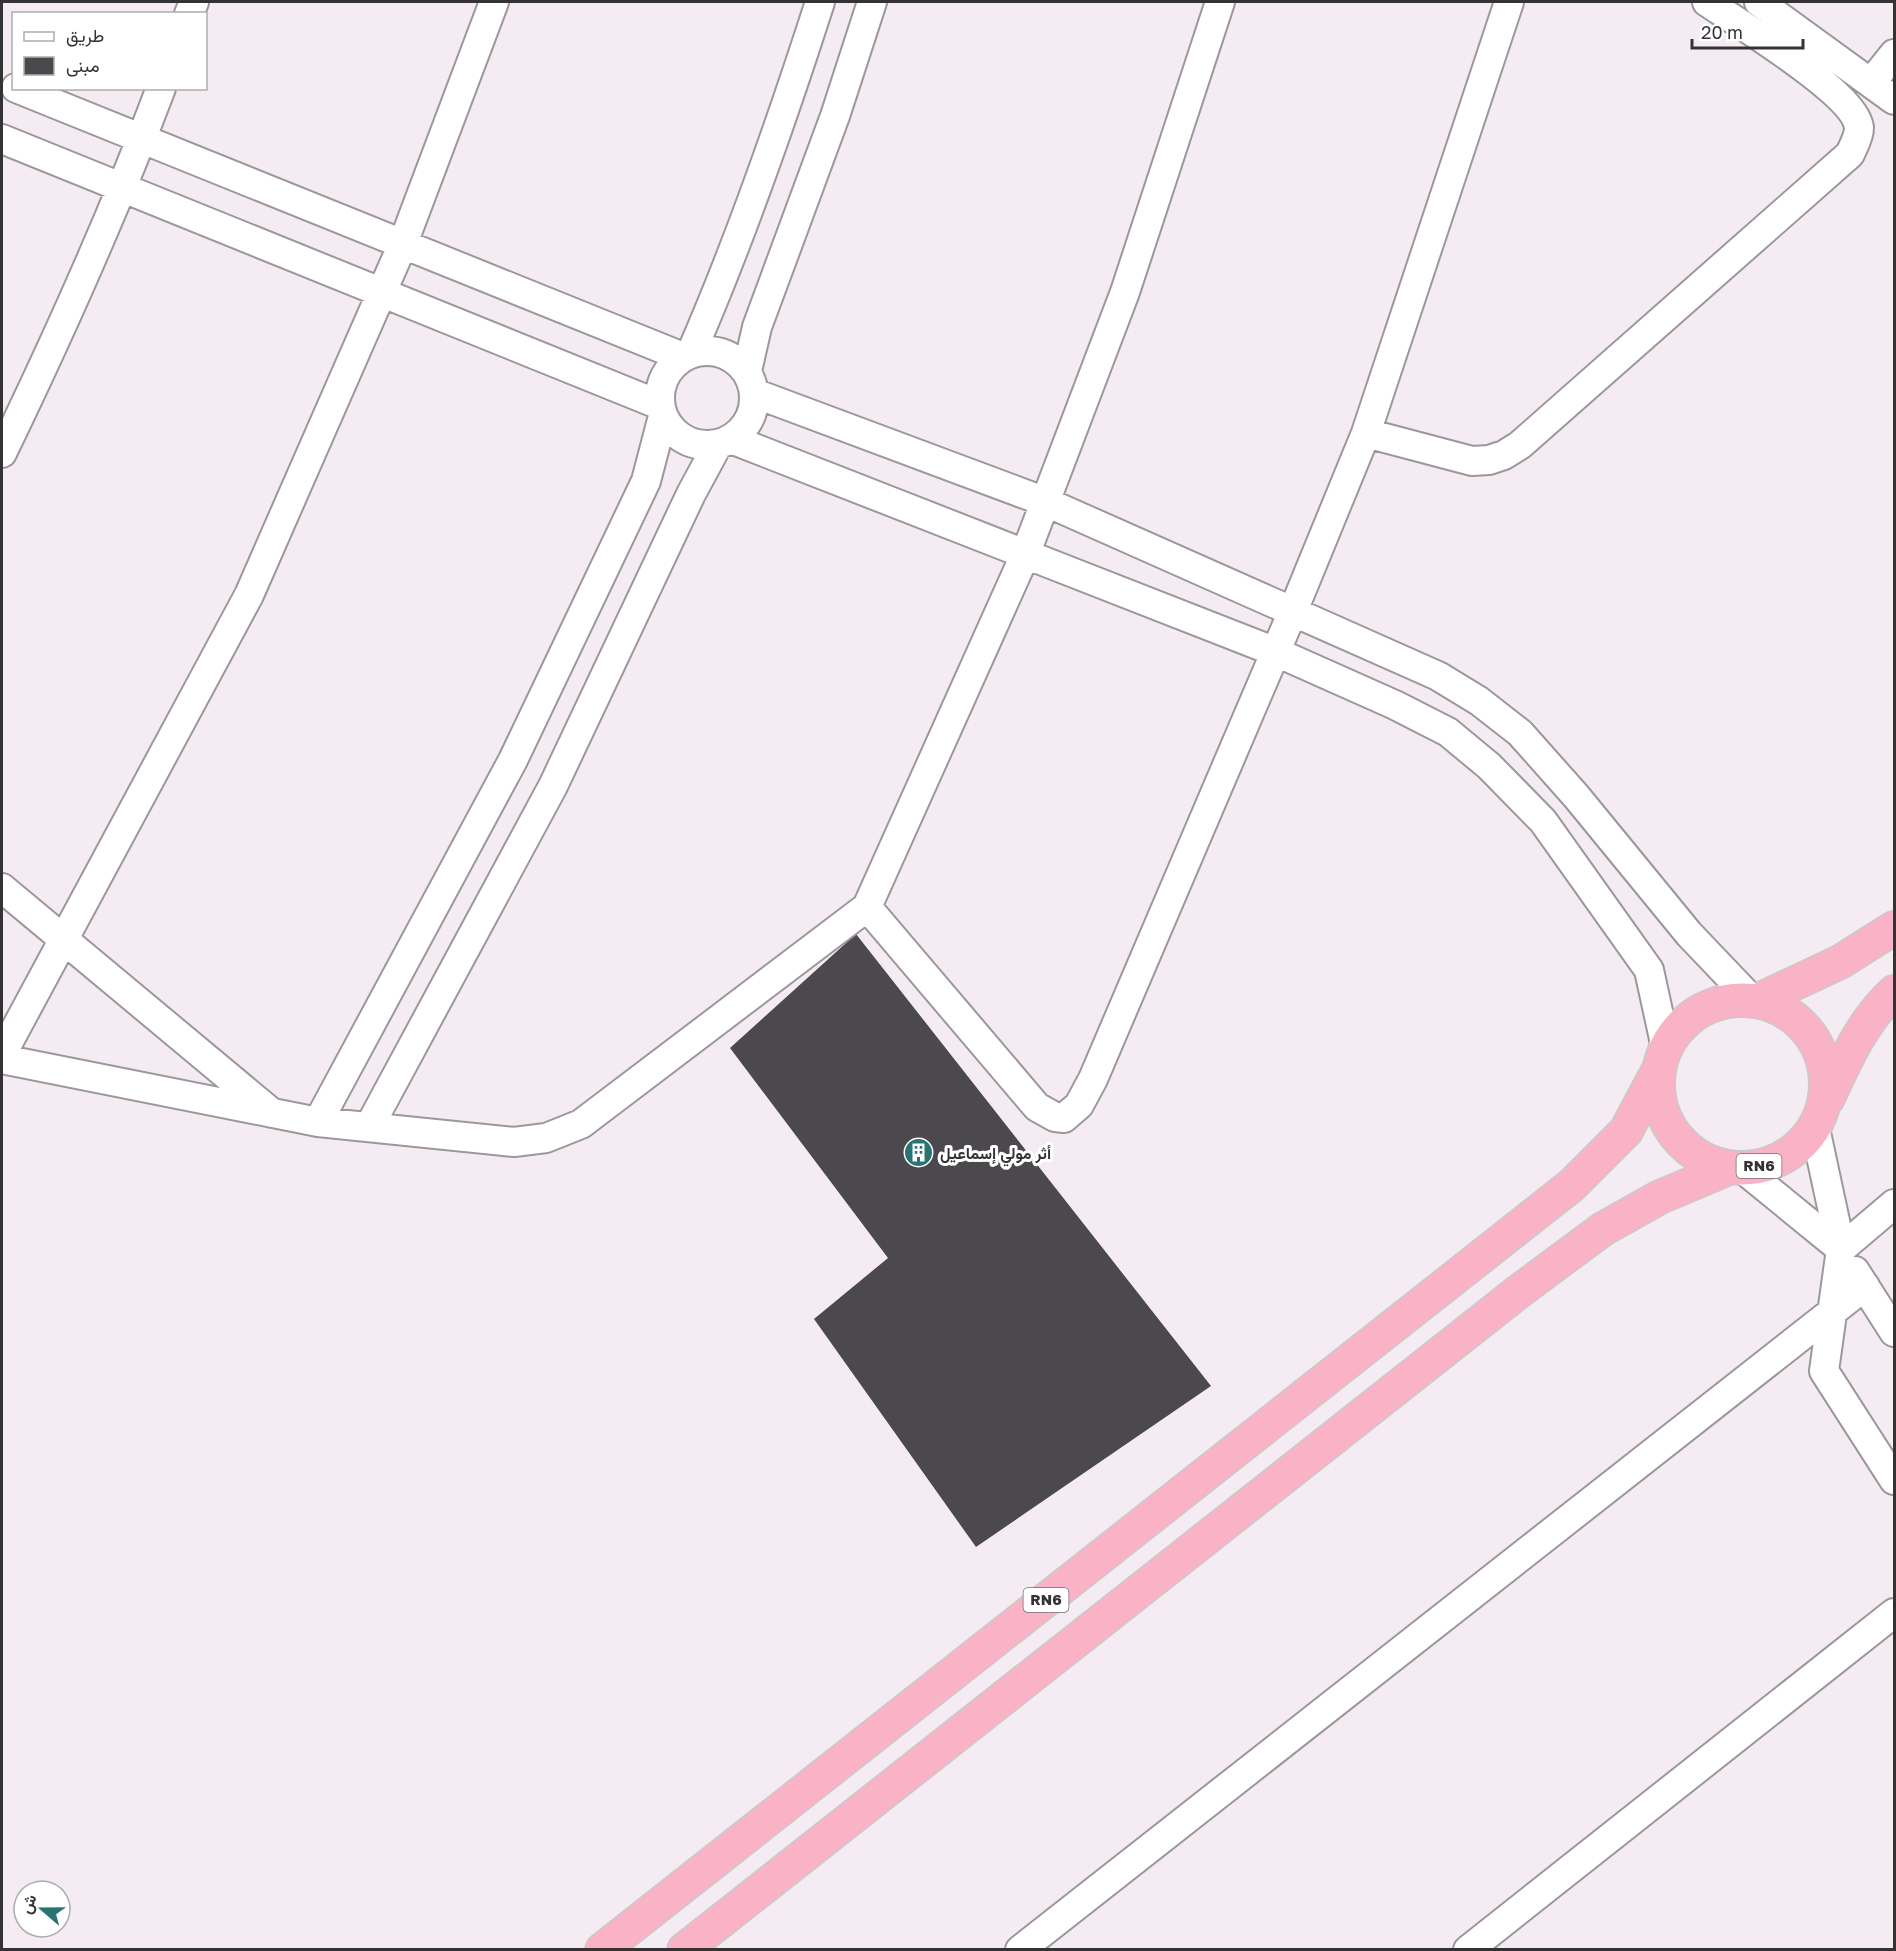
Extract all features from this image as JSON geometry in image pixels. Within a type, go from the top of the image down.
[{"type":"highway","name":"RN6","points":[[1755,1000],[1840,962],[1894,928]]},
{"type":"highway","name":"RN6","points":[[684,1950],[1522,1289],[1604,1229],[1660,1197],[1736,1169],[1771,1164],[1796,1150],[1820,1117],[1850,1051],[1884,1002],[1894,993]]},
{"type":"highway","name":"RN6","points":[[602,1950],[1572,1185],[1626,1131],[1681,1026],[1701,1010],[1725,1001],[1755,1000],[1785,1010],[1806,1028],[1821,1051],[1827,1078],[1820,1117]]},
{"type":"highway","name":"RN6","points":[[1663,1058],[1658,1096],[1667,1122],[1677,1137],[1703,1160],[1736,1169]]},
{"type":"street","points":[[2,1054],[249,595],[402,246],[494,2]]},
{"type":"street","points":[[687,355],[715,297],[783,112],[820,2]]},
{"type":"street","points":[[369,1127],[553,786],[692,494],[725,441],[749,419],[750,382],[757,327],[835,116],[872,2]]},
{"type":"street","points":[[2,1059],[273,1115],[318,1122],[514,1142],[546,1138],[581,1124],[867,907],[1025,555],[1046,502],[1125,292],[1220,2]]},
{"type":"street","points":[[867,907],[1037,1107],[1055,1117],[1069,1116],[1093,1079],[1276,652],[1366,433],[1509,2]]},
{"type":"street","points":[[1366,433],[1472,460],[1489,460],[1504,455],[1557,415],[1850,154],[1859,128],[1841,100],[1804,67],[1707,2]]},
{"type":"street","points":[[1759,2],[1894,100]]},
{"type":"street","points":[[1871,83],[1894,54]]},
{"type":"street","points":[[20,90],[402,246],[687,355]]},
{"type":"street","points":[[2,453],[66,321],[123,188],[160,90]]},
{"type":"street","points":[[2,139],[662,411],[680,437],[692,443],[725,441],[1025,555],[1276,652],[1395,705],[1448,732],[1490,766],[1543,821],[1649,970],[1663,1058]]},
{"type":"street","points":[[318,1122],[513,760],[646,481],[662,411],[660,392],[664,378],[672,366],[687,355],[706,350],[722,352],[736,359],[750,382],[1046,502],[1438,676],[1479,701],[1520,733],[1576,796],[1689,934],[1755,1000]]},
{"type":"street","points":[[1490,766],[1520,733]]},
{"type":"street","points":[[2,888],[273,1115]]},
{"type":"street","points":[[1820,1117],[1841,1249],[1824,1371],[1894,1480]]},
{"type":"street","points":[[1736,1169],[1841,1249],[1894,1332]]},
{"type":"street","points":[[1841,1249],[1894,1204]]},
{"type":"street","points":[[1020,1950],[1865,1286]]},
{"type":"street","points":[[1468,1950],[1894,1613]]},
{"type":"building","name":"أثر مولي إسماعيل","points":[[856,934],[1211,1386],[976,1547],[814,1319],[888,1258],[730,1048]]},
{"type":"place","name":"أثر مولي إسماعيل","points":[[919,1153]]}]
